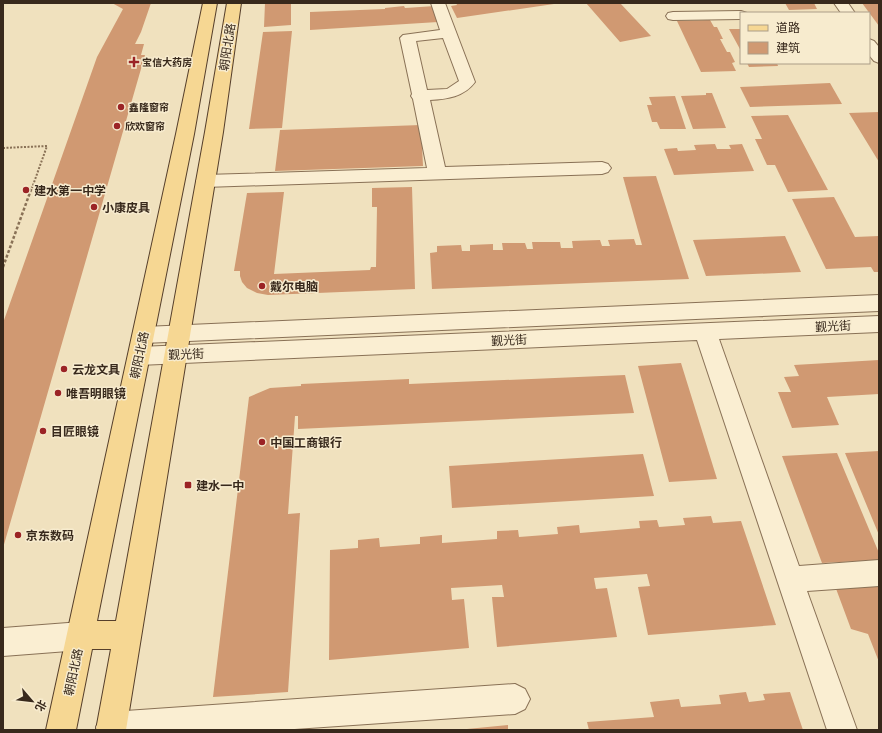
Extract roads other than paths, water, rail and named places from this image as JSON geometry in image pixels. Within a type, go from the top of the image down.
[{"type":"main road","name":"朝阳北路","points":[[61,730],[144,335],[210,3]]},
{"type":"main road","name":"朝阳北路","points":[[111,729],[234,3]]},
{"type":"main road","points":[[80,636],[127,634]]},
{"type":"street","points":[[420,96],[449,94],[461,88],[467,82],[438,3]]},
{"type":"street","points":[[841,3],[847,12]]},
{"type":"street","points":[[673,16],[740,14]]},
{"type":"street","points":[[437,173],[408,38],[449,33]]},
{"type":"street","points":[[870,45],[879,58]]},
{"type":"street","points":[[205,181],[602,168]]},
{"type":"street","name":"觐光街","points":[[139,356],[177,344],[879,303]]},
{"type":"street","name":"觐光街","points":[[144,335],[177,344],[705,331],[879,324]]},
{"type":"street","points":[[705,331],[842,730]]},
{"type":"street","points":[[790,579],[879,573]]},
{"type":"street","points":[[3,642],[80,636]]},
{"type":"street","points":[[111,729],[515,699]]},
{"type":"place","name":"宝信大药房","points":[[134,62]]},
{"type":"place","name":"鑫隆窗帘","points":[[121,107]]},
{"type":"place","name":"欣欢窗帘","points":[[117,126]]},
{"type":"place","name":"建水第一中学","points":[[26,190]]},
{"type":"place","name":"小康皮具","points":[[94,207]]},
{"type":"place","name":"戴尔电脑","points":[[262,286]]},
{"type":"place","name":"云龙文具","points":[[64,369]]},
{"type":"place","name":"唯吾明眼镜","points":[[58,393]]},
{"type":"place","name":"目匠眼镜","points":[[43,431]]},
{"type":"place","name":"中国工商银行","points":[[262,442]]},
{"type":"place","name":"建水一中","points":[[188,485]]},
{"type":"place","name":"京东数码","points":[[18,535]]}]
